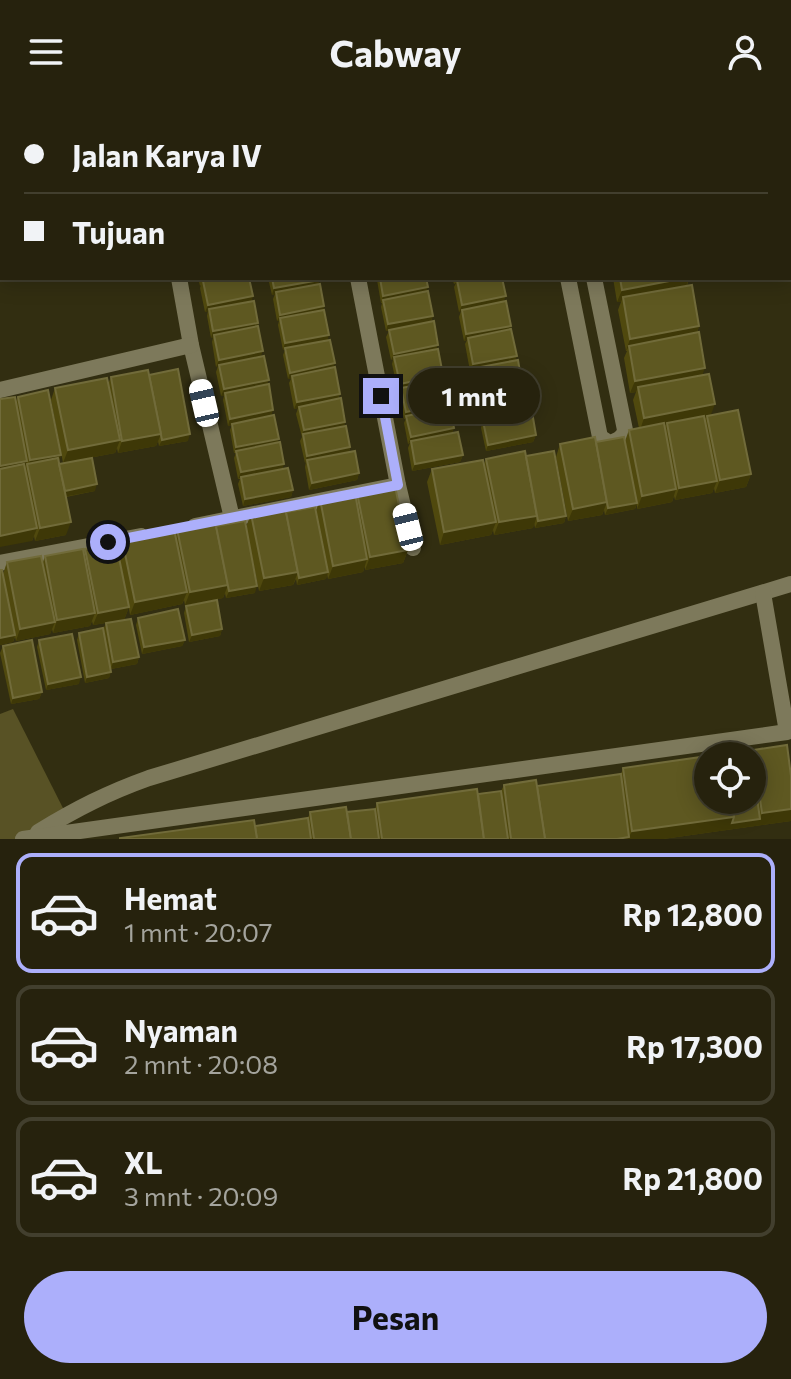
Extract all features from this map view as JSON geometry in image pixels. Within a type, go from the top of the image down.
[{"type":"street","points":[[179,280],[191,345],[232,518]]},
{"type":"street","points":[[358,280],[413,548]]},
{"type":"street","points":[[568,280],[600,437],[609,443],[623,436],[625,430],[594,280]]},
{"type":"street","points":[[0,390],[191,345]]},
{"type":"street","points":[[185,527],[398,485]]},
{"type":"street","points":[[0,563],[155,533]]},
{"type":"street","points":[[27,838],[86,804],[127,786],[791,584]]},
{"type":"street","points":[[27,838],[787,732],[763,593]]},
{"type":"shaded area","points":[[13,709],[69,820],[15,839],[0,839],[0,714]]},
{"type":"building","points":[[249,280],[253,296],[208,305],[203,281]]},
{"type":"building","points":[[272,280],[320,280],[274,288]]},
{"type":"building","points":[[380,280],[426,280],[428,287],[383,296]]},
{"type":"building","points":[[457,280],[502,280],[506,296],[462,305]]},
{"type":"building","points":[[620,280],[674,280],[622,290]]},
{"type":"building","points":[[320,284],[324,306],[280,315],[276,292]]},
{"type":"building","points":[[692,285],[699,326],[630,339],[623,297]]},
{"type":"building","points":[[428,291],[433,316],[388,324],[383,300]]},
{"type":"building","points":[[254,301],[258,323],[213,331],[209,309]]},
{"type":"building","points":[[506,301],[511,326],[466,334],[462,310]]},
{"type":"building","points":[[324,310],[329,335],[285,343],[280,318]]},
{"type":"building","points":[[434,321],[438,345],[394,354],[389,330]]},
{"type":"building","points":[[258,326],[263,351],[219,360],[214,335]]},
{"type":"building","points":[[511,329],[517,356],[473,364],[468,338]]},
{"type":"building","points":[[699,332],[705,368],[635,381],[629,346]]},
{"type":"building","points":[[330,340],[335,363],[290,373],[285,348]]},
{"type":"building","points":[[438,349],[443,375],[400,384],[394,357]]},
{"type":"building","points":[[264,356],[269,380],[224,389],[219,365]]},
{"type":"building","points":[[518,360],[522,384],[480,392],[475,368]]},
{"type":"building","points":[[335,367],[340,394],[297,402],[292,376]]},
{"type":"building","points":[[178,369],[190,434],[162,440],[149,375]]},
{"type":"building","points":[[148,370],[161,434],[122,441],[111,377]]},
{"type":"building","points":[[709,374],[715,404],[644,418],[638,387]]},
{"type":"building","points":[[107,378],[120,440],[68,450],[55,388]]},
{"type":"building","points":[[444,380],[449,403],[406,412],[401,388]]},
{"type":"building","points":[[269,384],[273,410],[230,419],[225,393]]},
{"type":"building","points":[[522,387],[527,409],[483,417],[479,396]]},
{"type":"building","points":[[48,390],[61,455],[30,460],[18,397]]},
{"type":"building","points":[[15,397],[27,461],[0,466],[0,399]]},
{"type":"building","points":[[341,398],[345,422],[304,430],[299,407]]},
{"type":"building","points":[[450,407],[454,428],[411,437],[406,416]]},
{"type":"building","points":[[738,410],[751,474],[720,480],[707,416]]},
{"type":"building","points":[[532,412],[536,435],[488,445],[483,421]]},
{"type":"building","points":[[274,415],[279,439],[236,447],[232,424]]},
{"type":"building","points":[[704,416],[717,481],[679,488],[667,423]]},
{"type":"building","points":[[664,423],[676,489],[642,496],[629,430]]},
{"type":"building","points":[[346,426],[350,447],[307,456],[303,434]]},
{"type":"building","points":[[458,432],[463,455],[415,464],[411,441]]},
{"type":"building","points":[[595,437],[607,502],[573,509],[560,444]]},
{"type":"building","points":[[624,437],[637,503],[608,508],[596,442]]},
{"type":"building","points":[[280,442],[284,464],[241,472],[236,451]]},
{"type":"building","points":[[355,451],[359,473],[312,483],[307,460]]},
{"type":"building","points":[[525,451],[537,516],[499,522],[486,459]]},
{"type":"building","points":[[554,451],[566,516],[538,521],[526,456]]},
{"type":"building","points":[[58,458],[71,522],[40,528],[27,464]]},
{"type":"building","points":[[92,458],[97,484],[65,491],[59,464]]},
{"type":"building","points":[[483,460],[496,522],[444,532],[432,469]]},
{"type":"building","points":[[24,464],[37,528],[0,536],[0,469]]},
{"type":"building","points":[[288,468],[293,490],[245,499],[241,477]]},
{"type":"building","points":[[395,486],[408,550],[370,557],[357,493]]},
{"type":"building","points":[[355,493],[367,559],[333,566],[320,499]]},
{"type":"building","points":[[285,507],[298,572],[264,578],[251,514]]},
{"type":"building","points":[[315,507],[328,572],[299,578],[286,512]]},
{"type":"building","points":[[215,521],[228,585],[190,592],[177,529]]},
{"type":"building","points":[[245,521],[257,586],[229,591],[216,526]]},
{"type":"building","points":[[174,529],[187,592],[135,602],[122,539]]},
{"type":"building","points":[[116,543],[129,607],[98,613],[85,549]]},
{"type":"building","points":[[83,549],[95,613],[57,620],[45,556]]},
{"type":"building","points":[[41,556],[55,622],[20,629],[7,562]]},
{"type":"building","points":[[0,570],[15,635],[0,638]]},
{"type":"building","points":[[217,600],[222,629],[192,635],[186,606]]},
{"type":"building","points":[[178,609],[185,640],[144,647],[138,618]]},
{"type":"building","points":[[131,619],[139,657],[113,662],[106,623]]},
{"type":"building","points":[[103,628],[111,672],[87,677],[79,633]]},
{"type":"building","points":[[72,634],[81,677],[48,684],[39,640]]},
{"type":"building","points":[[32,640],[42,692],[13,698],[3,646]]},
{"type":"building","points":[[787,745],[791,809],[766,812],[766,748]]},
{"type":"building","points":[[694,758],[694,814],[734,814],[734,817],[632,831],[623,768]]},
{"type":"building","points":[[621,774],[629,837],[545,839],[537,786]]},
{"type":"building","points":[[536,780],[545,839],[511,839],[504,785]]},
{"type":"building","points":[[477,789],[484,839],[382,839],[377,803]]},
{"type":"building","points":[[501,791],[508,839],[484,839],[478,794]]},
{"type":"building","points":[[346,807],[351,839],[314,839],[310,812]]},
{"type":"building","points":[[375,809],[379,839],[351,839],[347,812]]},
{"type":"building","points":[[734,814],[759,814],[760,819],[732,823]]},
{"type":"building","points":[[308,818],[311,839],[257,839],[255,826]]},
{"type":"building","points":[[254,820],[257,839],[120,839],[120,838]]},
{"type":"route","points":[[108,542],[398,485],[381,396]]}]
